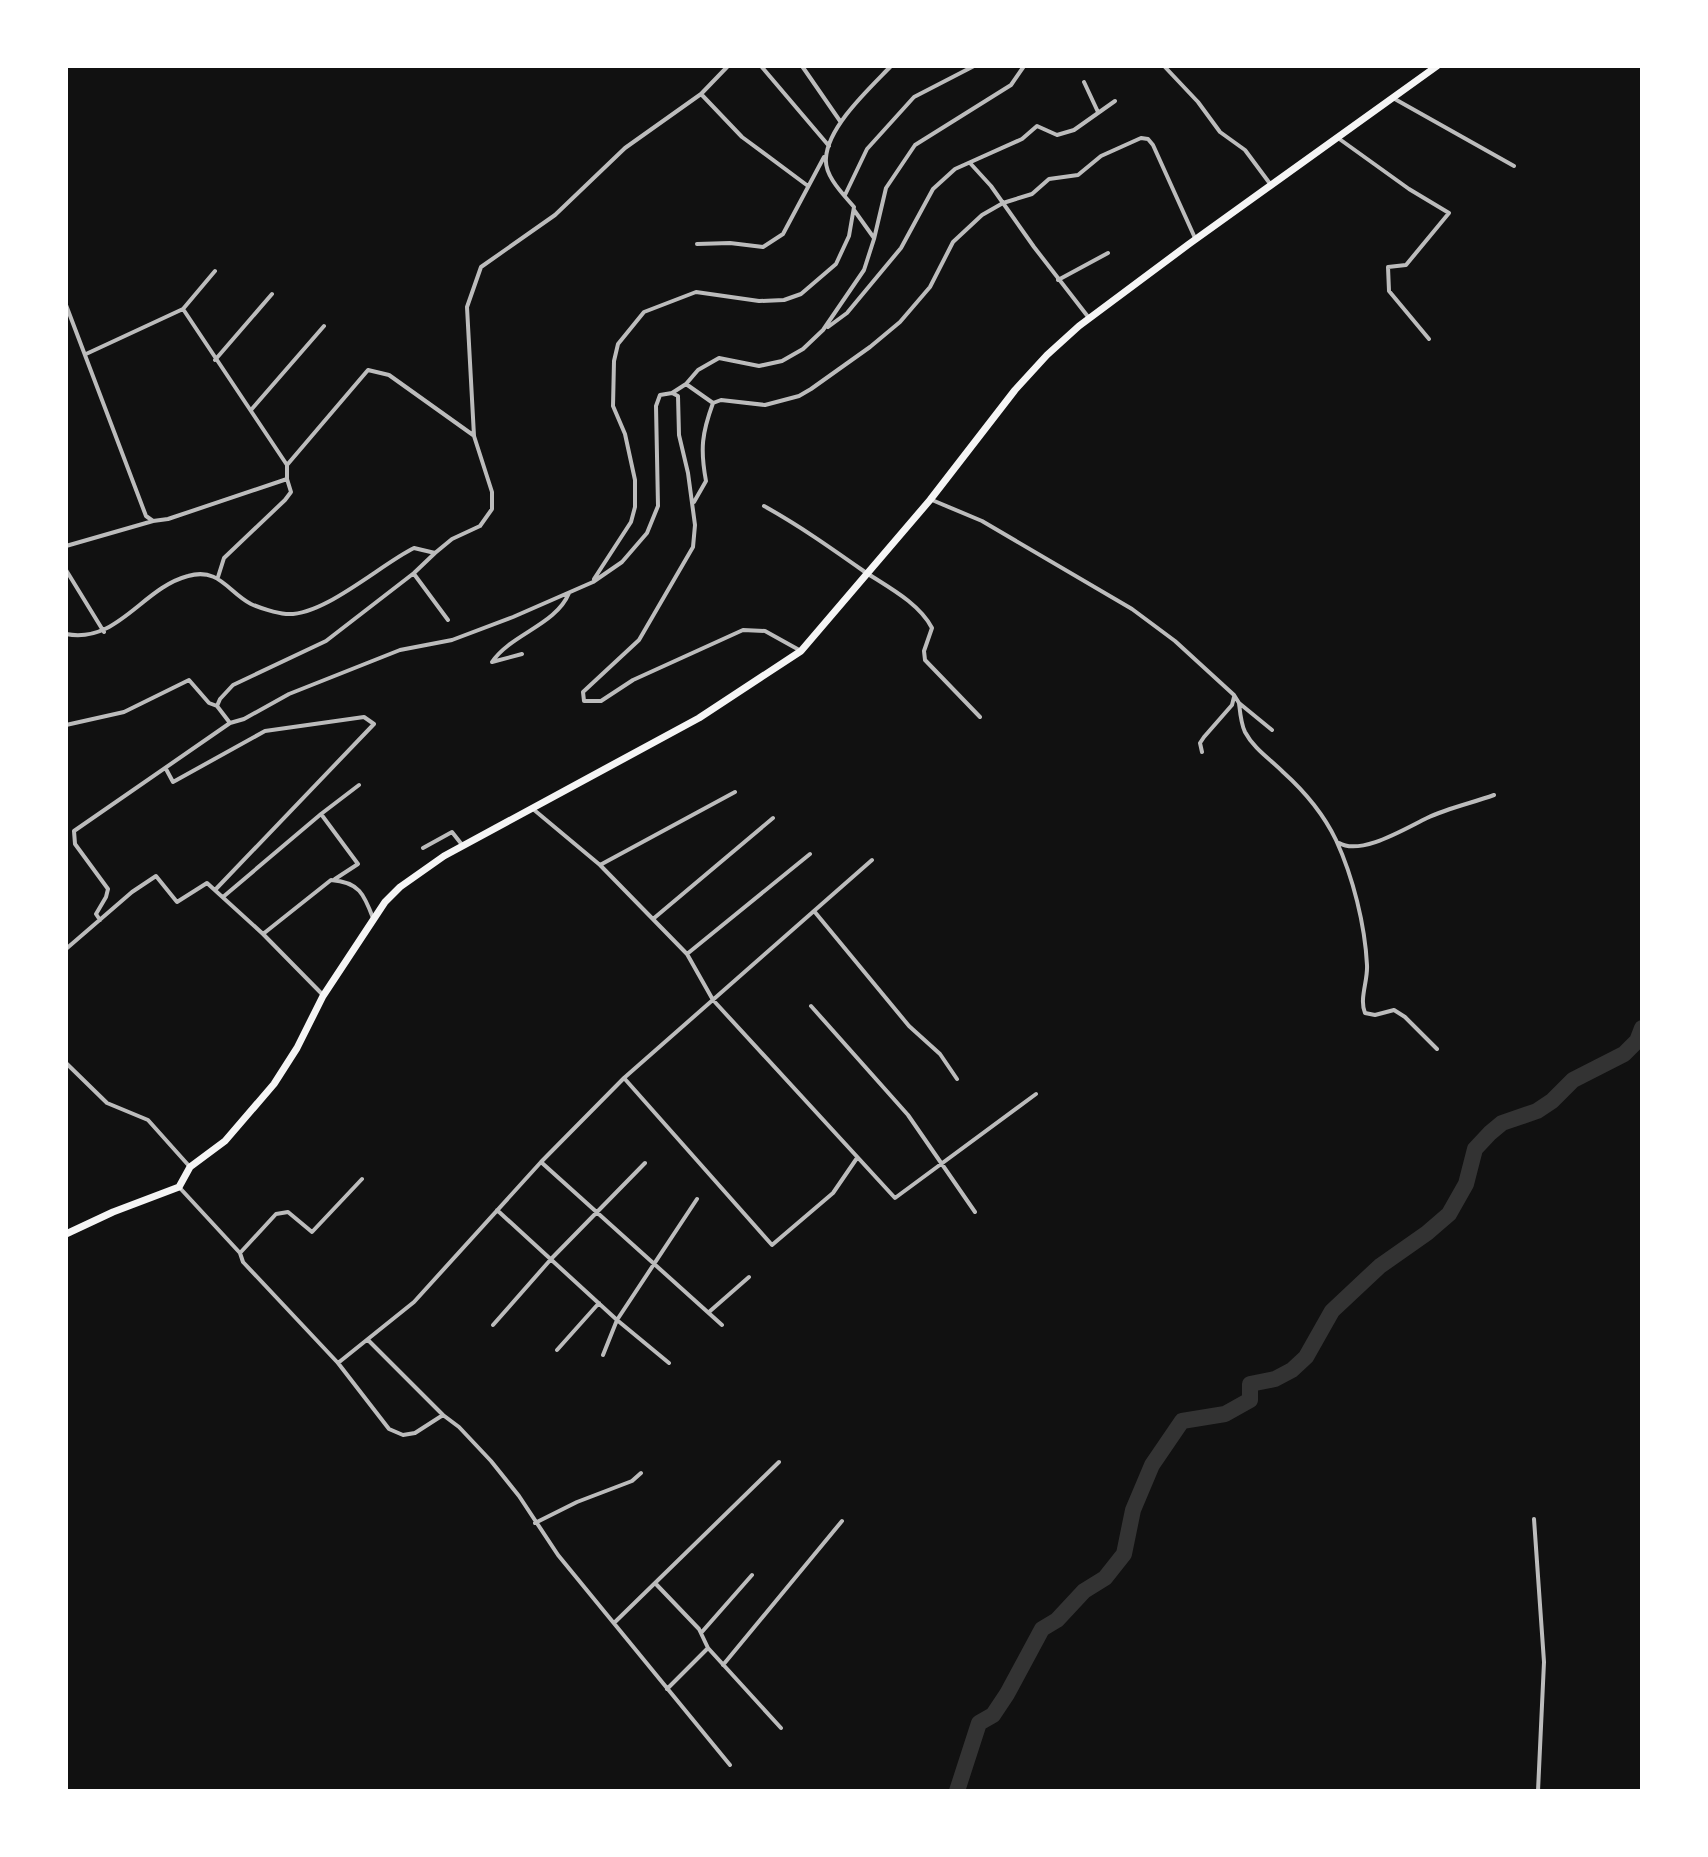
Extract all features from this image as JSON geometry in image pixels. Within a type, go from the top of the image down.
[{"type":"highway","points":[[66,1234],[179,1187],[190,1167],[225,1141],[274,1084],[297,1048],[323,996],[374,919],[400,887],[463,846],[726,702],[801,651],[930,500],[1015,390],[1047,355],[1079,326],[1437,66]]},
{"type":"street","points":[[217,706],[233,685],[326,641],[414,573],[452,539],[480,526],[492,509],[492,492],[474,436],[467,307],[481,267],[555,215],[625,148],[701,94],[728,66]]},
{"type":"street","points":[[761,66],[830,147]]},
{"type":"street","points":[[802,66],[840,121]]},
{"type":"street","points":[[874,239],[830,176],[825,159],[840,121],[891,66]]},
{"type":"street","points":[[845,195],[867,149],[914,97],[974,66]]},
{"type":"street","points":[[823,330],[858,281],[874,239],[886,188],[915,145],[1011,85],[1024,66]]},
{"type":"street","points":[[1164,66],[1198,102],[1220,132],[1245,150],[1272,186]]},
{"type":"street","points":[[1084,82],[1098,113]]},
{"type":"street","points":[[701,94],[742,137],[808,186]]},
{"type":"street","points":[[1393,98],[1514,166]]},
{"type":"street","points":[[132,892],[100,920],[96,914],[108,889],[75,844],[74,831],[230,723],[244,719],[289,694],[400,650],[452,640],[593,582],[622,562],[647,533],[658,506],[656,406],[660,395],[672,393],[686,384],[698,370],[719,358],[759,366],[782,361],[803,349],[847,313],[901,248],[933,189],[955,169],[1022,139],[1037,126],[1057,135],[1074,130],[1115,101]]},
{"type":"street","points":[[713,403],[721,400],[765,405],[799,396],[811,389],[900,322],[930,287],[953,242],[982,215],[1003,203],[1032,194],[1049,179],[1078,175],[1101,156],[1141,138],[1148,139],[1153,145],[1196,240]]},
{"type":"street","points":[[1338,138],[1409,189],[1449,213],[1406,265],[1388,267],[1389,291],[1429,339]]},
{"type":"street","points":[[697,244],[730,243],[763,247],[783,234],[830,147]]},
{"type":"street","points":[[969,163],[986,180],[1090,320]]},
{"type":"street","points":[[593,582],[600,566],[631,522],[635,507],[635,480],[625,434],[613,406],[614,361],[618,344],[644,312],[696,292],[759,301],[784,300],[801,294],[836,264],[849,236],[854,207]]},
{"type":"street","points":[[1058,280],[1108,253]]},
{"type":"street","points":[[86,354],[183,309],[215,271]]},
{"type":"street","points":[[215,360],[272,294]]},
{"type":"street","points":[[66,305],[146,516],[153,521]]},
{"type":"street","points":[[183,309],[287,465],[291,492],[224,558],[218,577]]},
{"type":"street","points":[[251,410],[324,326]]},
{"type":"street","points":[[287,465],[368,370],[389,375],[474,436]]},
{"type":"street","points":[[686,384],[713,403]]},
{"type":"street","points":[[672,393],[678,396],[679,435],[693,504],[693,547],[639,640],[583,692],[584,701],[601,701],[633,680],[743,630],[765,631],[801,651]]},
{"type":"street","points":[[693,504],[706,481],[701,455],[702,436],[713,403]]},
{"type":"street","points":[[66,546],[168,519],[287,479]]},
{"type":"street","points":[[930,500],[982,521],[1132,609],[1175,641],[1239,703],[1272,730]]},
{"type":"street","points":[[764,506],[825,542],[886,584],[929,622],[932,631],[924,651],[925,660],[980,717]]},
{"type":"street","points":[[66,634],[77,636],[104,632],[162,586],[190,574],[218,577],[251,604],[287,614],[310,610],[361,584],[414,548],[435,553]]},
{"type":"street","points":[[66,570],[104,632]]},
{"type":"street","points":[[414,573],[448,620]]},
{"type":"street","points":[[522,654],[492,662],[512,642],[554,613],[570,592]]},
{"type":"street","points":[[66,725],[124,712],[189,680],[230,723]]},
{"type":"street","points":[[1202,752],[1200,743],[1232,705],[1234,695]]},
{"type":"street","points":[[1239,703],[1243,728],[1250,741],[1286,774],[1324,819],[1336,842],[1354,894],[1366,950],[1367,983],[1361,1005],[1365,1013],[1375,1015],[1394,1010],[1437,1049]]},
{"type":"street","points":[[166,769],[173,782],[265,731],[364,717],[374,724],[215,890]]},
{"type":"street","points":[[223,897],[359,785]]},
{"type":"street","points":[[600,865],[735,792]]},
{"type":"street","points":[[1336,842],[1347,848],[1362,846],[1406,830],[1429,817],[1494,795]]},
{"type":"street","points":[[533,809],[600,865],[687,954],[713,1000],[895,1198],[1036,1094]]},
{"type":"street","points":[[263,934],[327,882],[358,864],[321,814]]},
{"type":"street","points":[[653,919],[773,818]]},
{"type":"street","points":[[423,848],[452,832],[463,846]]},
{"type":"street","points":[[687,954],[810,854]]},
{"type":"street","points":[[338,1363],[414,1302],[541,1162],[624,1078],[872,860]]},
{"type":"street","points":[[66,949],[132,892],[156,876],[177,902],[207,883],[263,934],[323,996]]},
{"type":"street","points":[[335,879],[362,891],[374,919]]},
{"type":"street","points":[[814,911],[909,1026],[940,1054],[957,1079]]},
{"type":"street","points":[[811,1006],[908,1115],[975,1212]]},
{"type":"street","points":[[66,1063],[107,1103],[148,1120],[190,1167]]},
{"type":"street","points":[[624,1078],[772,1245],[833,1193],[858,1157]]},
{"type":"street","points":[[541,1162],[722,1325]]},
{"type":"street","points":[[493,1325],[552,1258],[645,1163]]},
{"type":"street","points":[[240,1253],[276,1214],[288,1212],[312,1232],[362,1179]]},
{"type":"street","points":[[179,1187],[240,1253],[243,1262],[338,1363],[389,1429],[403,1435],[415,1433],[443,1415]]},
{"type":"street","points":[[603,1355],[617,1320],[697,1199]]},
{"type":"street","points":[[497,1210],[617,1320],[669,1363]]},
{"type":"street","points":[[709,1312],[749,1277]]},
{"type":"street","points":[[557,1350],[599,1303]]},
{"type":"street","points":[[368,1340],[491,1461],[519,1496],[535,1523],[730,1765]]},
{"type":"street","points":[[614,1623],[779,1462]]},
{"type":"street","points":[[535,1523],[577,1502],[632,1481],[641,1473]]},
{"type":"street","points":[[1534,1519],[1544,1662],[1538,1791]]},
{"type":"street","points":[[723,1665],[842,1521]]},
{"type":"street","points":[[701,1633],[752,1575]]},
{"type":"street","points":[[655,1583],[701,1633],[708,1648],[781,1728]]},
{"type":"street","points":[[667,1689],[708,1648]]},
{"type":"waterway","points":[[957,1791],[979,1723],[993,1715],[1042,1629],[1057,1620],[1084,1591],[1105,1578],[1124,1554],[1133,1510],[1152,1465],[1182,1421],[1225,1414],[1250,1400],[1250,1384],[1275,1379],[1292,1370],[1306,1357],[1332,1311],[1380,1266],[1449,1214],[1466,1184],[1475,1149],[1490,1133],[1502,1123],[1537,1111],[1573,1080],[1624,1054],[1637,1041],[1642,1028]]}]
